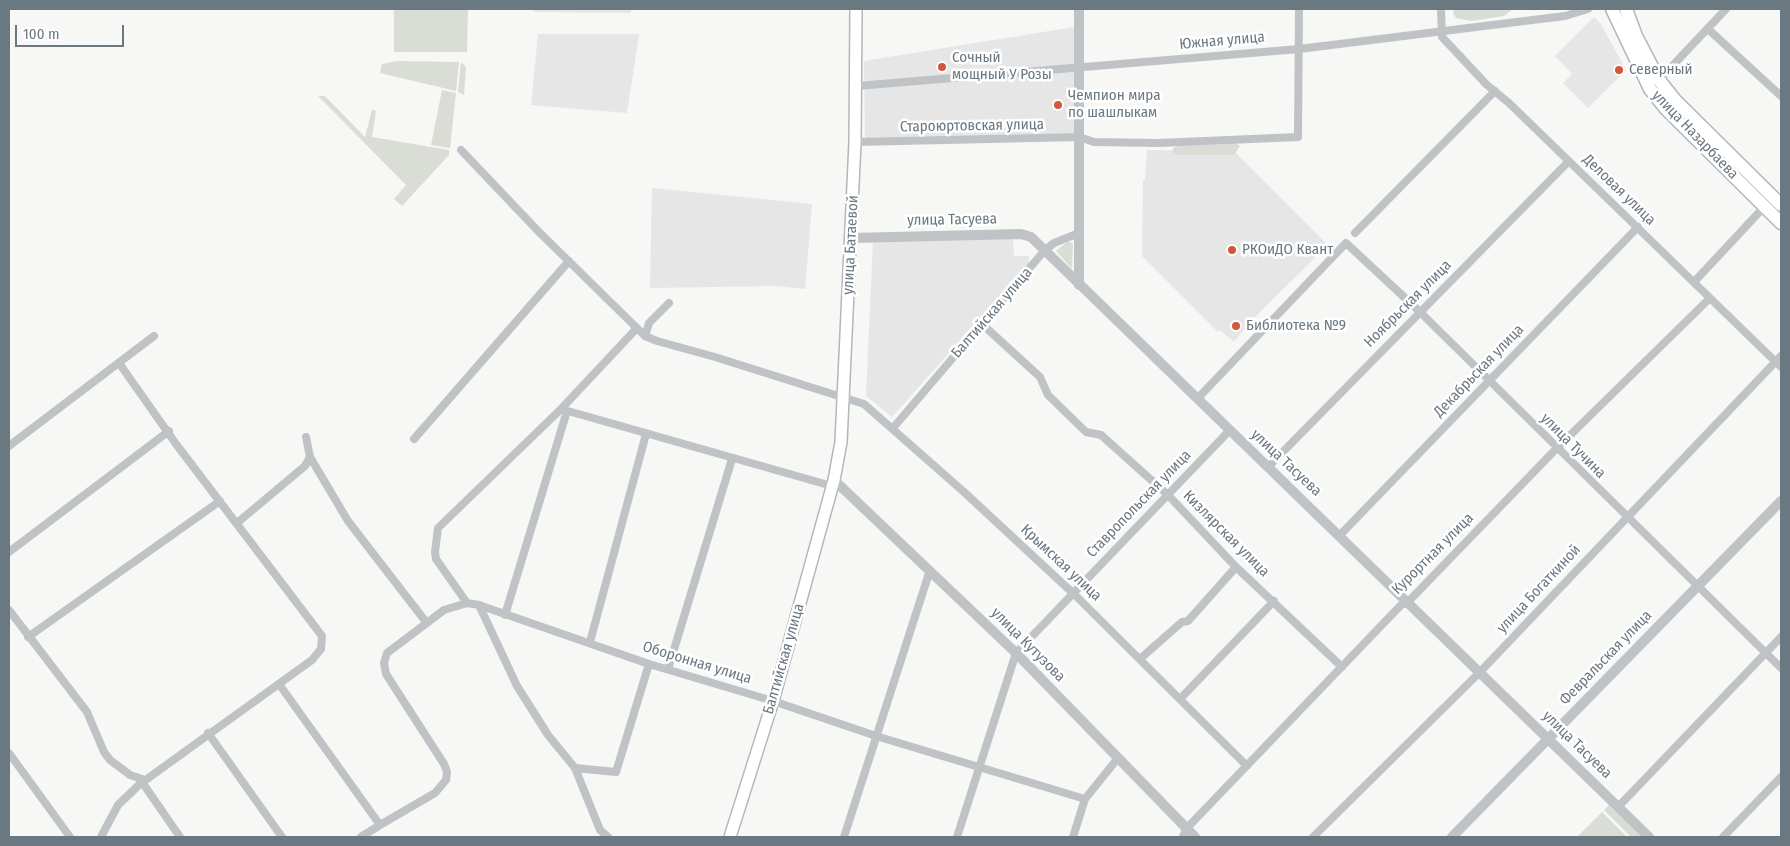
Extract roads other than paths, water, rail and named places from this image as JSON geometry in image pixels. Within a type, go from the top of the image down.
[{"type":"main road","name":"улица Батаевой","points":[[833,483],[840,442],[851,238],[857,86],[856,9]]},
{"type":"main road","name":"улица Назарбаева","points":[[1612,9],[1637,67],[1650,89],[1666,109],[1776,201]]},
{"type":"main road","name":"улица Назарбаева","points":[[1626,9],[1636,36],[1659,80],[1675,100],[1776,201],[1781,223]]},
{"type":"main road","name":"Балтийская улица","points":[[730,837],[773,701],[833,483]]},
{"type":"street","points":[[1079,9],[1079,285]]},
{"type":"street","points":[[1299,9],[1299,48]]},
{"type":"street","points":[[1441,9],[1442,32]]},
{"type":"street","name":"Южная улица","points":[[857,86],[1299,48],[1564,16],[1588,9]]},
{"type":"street","points":[[1659,80],[1726,9]]},
{"type":"street","points":[[1708,29],[1781,96]]},
{"type":"street","name":"Деловая улица","points":[[1442,32],[1442,37],[1487,85],[1779,362]]},
{"type":"street","name":"Староюртовская улица","points":[[855,142],[1080,138],[1094,142],[1158,143],[1298,137],[1299,48]]},
{"type":"street","points":[[1355,234],[1495,91]]},
{"type":"street","points":[[460,150],[569,262],[645,336],[649,323],[669,303]]},
{"type":"street","name":"Ноябрьская улица","points":[[1268,467],[1569,161]]},
{"type":"street","points":[[1694,282],[1776,201]]},
{"type":"street","name":"Декабрьская улица","points":[[1340,535],[1638,227]]},
{"type":"street","name":"Балтийская улица","points":[[893,428],[1045,250],[1054,243],[1079,233]]},
{"type":"street","name":"улица Тасуева","points":[[851,238],[1021,234],[1031,237],[1649,837]]},
{"type":"street","name":"улица Тучина","points":[[1198,398],[1346,243],[1489,380],[1781,668]]},
{"type":"street","points":[[414,438],[569,262]]},
{"type":"street","name":"Курортная улица","points":[[1185,833],[1401,605],[1407,603],[1556,448],[1710,298]]},
{"type":"street","name":"Кизлярская улица","points":[[982,324],[1040,378],[1048,395],[1086,432],[1101,435],[1168,495],[1236,567],[1342,667]]},
{"type":"street","points":[[467,603],[436,558],[438,528],[564,410],[637,328]]},
{"type":"street","points":[[9,446],[154,336]]},
{"type":"street","name":"Крымская улица","points":[[645,336],[864,404],[893,428],[1141,658],[1247,766]]},
{"type":"street","name":"улица Богаткиной","points":[[1313,837],[1480,672],[1626,517],[1779,362]]},
{"type":"street","points":[[101,837],[118,804],[144,781],[312,660],[321,649],[322,636],[236,523],[119,363]]},
{"type":"street","points":[[564,410],[732,459],[833,483]]},
{"type":"street","points":[[505,615],[564,410]]},
{"type":"street","name":"Ставропольская улица","points":[[957,837],[1016,652],[1230,430]]},
{"type":"street","points":[[9,552],[169,431]]},
{"type":"street","points":[[590,642],[646,434]]},
{"type":"street","points":[[306,437],[310,458],[348,521],[426,622]]},
{"type":"street","points":[[236,523],[305,466],[310,458]]},
{"type":"street","points":[[668,669],[732,459]]},
{"type":"street","name":"улица Кутузова","points":[[833,483],[930,570],[1016,652],[1118,758],[1185,833],[1195,837]]},
{"type":"street","points":[[28,637],[220,501]]},
{"type":"street","name":"Февральская улица","points":[[1452,837],[1781,501]]},
{"type":"street","points":[[1141,658],[1182,622],[1188,621],[1236,567]]},
{"type":"street","points":[[844,837],[930,570]]},
{"type":"street","points":[[1181,698],[1274,601]]},
{"type":"street","name":"Оборонная улица","points":[[380,825],[435,792],[446,780],[447,772],[444,764],[386,674],[384,663],[386,653],[426,622],[455,605],[467,603],[479,605],[649,664],[773,701],[876,736],[1085,799]]},
{"type":"street","points":[[479,605],[517,686],[548,735],[575,768],[605,836]]},
{"type":"street","points":[[9,610],[87,712],[104,752],[110,760],[144,781],[180,837]]},
{"type":"street","points":[[1619,806],[1781,636]]},
{"type":"street","points":[[575,768],[616,772],[649,664]]},
{"type":"street","points":[[279,684],[380,825],[361,837]]},
{"type":"street","points":[[208,734],[282,837]]},
{"type":"street","points":[[9,753],[70,837]]},
{"type":"street","points":[[1073,837],[1085,799],[1118,758]]},
{"type":"street","points":[[1723,837],[1781,777]]},
{"type":"place","name":"Сочный мощный У Розы","points":[[942,67]]},
{"type":"place","name":"Северный","points":[[1619,70]]},
{"type":"place","name":"Чемпион мира по шашлыкам","points":[[1058,105]]},
{"type":"place","name":"РКОиДО Квант","points":[[1232,250]]},
{"type":"place","name":"Библиотека №9","points":[[1236,326]]}]
